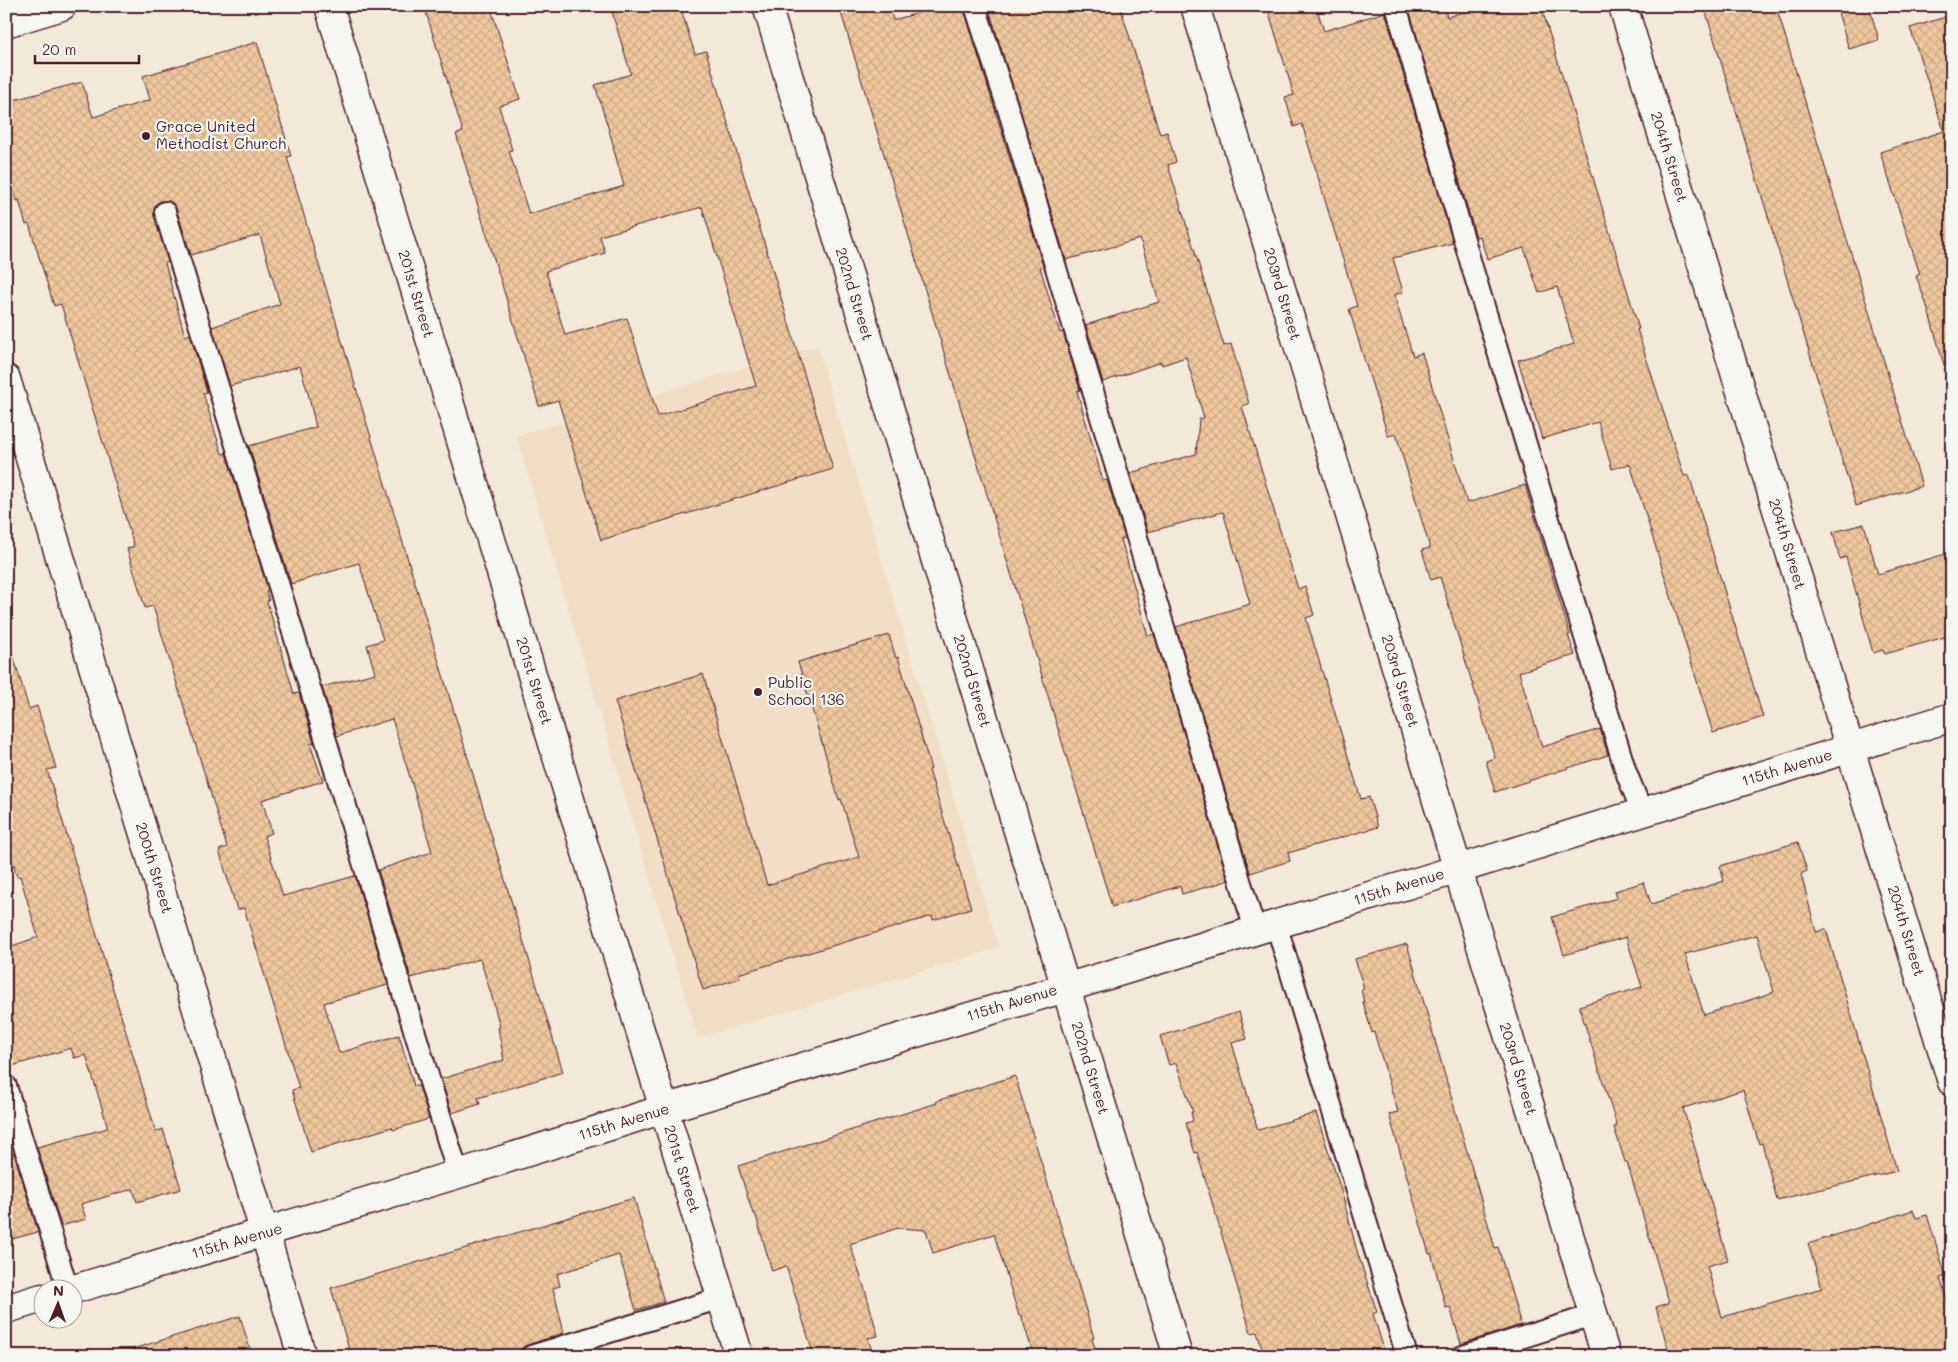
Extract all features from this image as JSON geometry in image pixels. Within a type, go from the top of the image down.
[{"type":"street","points":[[6,23],[62,6]]},
{"type":"street","name":"201st Street","points":[[329,6],[739,1356]]},
{"type":"street","name":"202nd Street","points":[[767,6],[1178,1356]]},
{"type":"street","name":"203rd Street","points":[[1195,6],[1606,1356]]},
{"type":"street","name":"204th Street","points":[[1623,6],[1952,1082]]},
{"type":"street","name":"200th Street","points":[[6,379],[302,1356]]},
{"type":"street","name":"115th Avenue","points":[[82,1286],[264,1233],[664,1109],[1457,870],[1952,717]]},
{"type":"street","points":[[6,1309],[32,1301]]},
{"type":"lane","points":[[975,6],[1265,927],[1407,1356]]},
{"type":"lane","points":[[1396,6],[1475,276],[1626,772],[1642,812]]},
{"type":"lane","points":[[165,212],[458,1174]]},
{"type":"lane","points":[[6,1086],[67,1280]]},
{"type":"lane","points":[[531,1356],[722,1298]]},
{"type":"lane","points":[[1463,1356],[1594,1316]]},
{"type":"shaded area","name":"Public School 136","points":[[817,346],[999,948],[698,1038],[516,436]]},
{"type":"building","points":[[424,6],[490,6],[520,99],[499,106],[512,150],[509,151],[529,214],[624,186],[595,85],[631,74],[610,6],[680,6],[695,54],[706,51],[833,469],[601,540],[558,400],[539,406],[456,134],[463,132]],"holes":[[[702,207],[756,386],[658,416],[627,318],[565,335],[546,271],[605,253],[600,236]]]},
{"type":"building","points":[[839,6],[889,6],[893,20],[944,6],[963,6],[1043,266],[1040,267],[1060,333],[1063,332],[1080,390],[1077,391],[1103,481],[1107,480],[1125,538],[1121,539],[1148,636],[1154,634],[1228,880],[1224,882],[1182,894],[1180,886],[1112,907]]},
{"type":"building","points":[[988,6],[1120,6],[1160,134],[1167,132],[1176,162],[1168,165],[1224,346],[1231,344],[1249,404],[1242,406],[1298,589],[1305,586],[1314,615],[1306,618],[1361,799],[1369,797],[1378,827],[1288,853],[1290,861],[1250,873],[1176,627],[1250,604],[1223,512],[1148,532],[1130,473],[1196,454],[1199,419],[1204,418],[1186,357],[1162,365],[1161,362],[1103,382],[1086,325],[1159,302],[1140,239],[1066,260]]},
{"type":"building","points":[[1267,6],[1316,6],[1324,31],[1385,12],[1453,243],[1393,258],[1403,292],[1394,295],[1413,356],[1422,353],[1467,503],[1525,485],[1575,655],[1519,672],[1542,747],[1600,729],[1608,755],[1495,792],[1486,761],[1495,758],[1440,577],[1431,580],[1422,550],[1430,548],[1396,434],[1388,436],[1358,339],[1349,309],[1357,306],[1302,124],[1294,127],[1285,97],[1294,95]]},
{"type":"building","points":[[1408,6],[1444,6],[1447,17],[1482,6],[1541,6],[1639,329],[1637,329],[1684,476],[1689,475],[1763,717],[1713,733],[1630,464],[1612,469],[1598,422],[1542,439],[1518,360],[1574,344],[1557,287],[1539,293],[1524,248],[1487,259],[1480,236],[1476,237]]},
{"type":"building","points":[[1704,6],[1776,6],[1922,486],[1856,506]]},
{"type":"building","points":[[1836,6],[1869,6],[1879,40],[1849,49]]},
{"type":"building","points":[[1952,15],[1952,364],[1944,365],[1916,276],[1920,274],[1880,152],[1944,131],[1910,28]]},
{"type":"building","points":[[257,42],[291,156],[287,157],[308,229],[563,1072],[478,1098],[480,1104],[452,1113],[441,1079],[504,1060],[498,1028],[500,1027],[492,997],[480,959],[411,978],[378,870],[432,852],[413,787],[392,719],[337,736],[322,687],[375,673],[367,645],[383,640],[359,563],[291,584],[249,446],[316,427],[300,366],[230,386],[212,327],[280,304],[260,235],[191,255],[176,208],[168,201],[161,201],[156,204],[154,215],[168,262],[165,263],[185,336],[190,334],[207,392],[203,393],[222,454],[226,453],[268,590],[266,591],[269,601],[267,601],[294,694],[299,693],[314,743],[310,744],[323,781],[262,800],[272,833],[264,836],[283,896],[355,876],[388,985],[324,1003],[339,1053],[399,1035],[414,1086],[419,1086],[429,1119],[393,1130],[392,1127],[311,1152],[292,1090],[299,1088],[244,908],[237,910],[219,850],[227,847],[153,606],[145,608],[127,549],[134,546],[61,304],[54,306],[29,224],[26,225],[6,166],[6,102],[82,82],[93,117],[150,100],[143,76]]},
{"type":"building","points":[[1864,524],[1878,574],[1952,552],[1952,635],[1885,654],[1883,650],[1873,653],[1846,557],[1840,559],[1833,532]]},
{"type":"building","points":[[889,635],[896,658],[898,657],[931,769],[929,770],[971,908],[933,920],[932,916],[738,974],[740,978],[703,990],[615,701],[703,674],[767,885],[859,857],[841,799],[839,800],[798,662]]},
{"type":"building","points":[[13,655],[29,709],[37,706],[56,768],[47,770],[156,1132],[163,1129],[181,1189],[137,1202],[133,1189],[81,1204],[86,1219],[61,1226],[37,1147],[108,1128],[86,1055],[74,1058],[71,1048],[6,1068],[6,948],[38,937],[20,876],[17,877],[6,834],[6,656]]},
{"type":"building","points":[[1798,842],[1807,871],[1801,874],[1816,932],[1826,929],[1897,1171],[1777,1200],[1762,1143],[1759,1144],[1743,1090],[1683,1108],[1728,1260],[1707,1266],[1722,1317],[1822,1288],[1808,1244],[1913,1210],[1916,1218],[1927,1215],[1946,1276],[1940,1278],[1952,1316],[1952,1356],[1670,1356],[1656,1307],[1669,1303],[1627,1162],[1625,1162],[1614,1127],[1617,1126],[1579,1006],[1642,987],[1626,937],[1564,955],[1552,917],[1617,898],[1615,891],[1644,882],[1651,904],[1724,881],[1720,866]],"holes":[[[1757,935],[1774,992],[1704,1015],[1685,954]]]},
{"type":"building","points":[[1407,944],[1495,1248],[1498,1247],[1521,1325],[1461,1344],[1450,1307],[1446,1308],[1431,1253],[1429,1254],[1389,1114],[1398,1112],[1363,1002],[1361,990],[1364,989],[1355,959]]},
{"type":"building","points":[[1239,1012],[1247,1039],[1232,1043],[1258,1130],[1316,1113],[1377,1312],[1373,1314],[1386,1356],[1264,1356],[1257,1332],[1251,1333],[1197,1152],[1195,1153],[1186,1123],[1193,1121],[1191,1112],[1193,1112],[1176,1063],[1169,1065],[1160,1036]]},
{"type":"building","points":[[1015,1076],[1072,1263],[1096,1351],[1081,1356],[1034,1356],[1021,1315],[1019,1316],[994,1234],[933,1253],[926,1230],[898,1228],[850,1244],[878,1336],[868,1338],[873,1356],[814,1356],[786,1266],[772,1271],[755,1213],[753,1214],[738,1166],[937,1103],[936,1101]]},
{"type":"building","points":[[14,1153],[38,1232],[12,1239],[6,1221],[6,1156]]},
{"type":"building","points":[[634,1198],[664,1302],[636,1310],[619,1255],[557,1274],[560,1286],[553,1288],[564,1333],[527,1345],[522,1348],[519,1356],[351,1356],[331,1288]]},
{"type":"building","points":[[240,1316],[252,1356],[134,1356],[133,1349]]},
{"type":"place","name":"Grace United Methodist Church","points":[[146,136]]},
{"type":"place","name":"Public School 136","points":[[758,692]]}]
